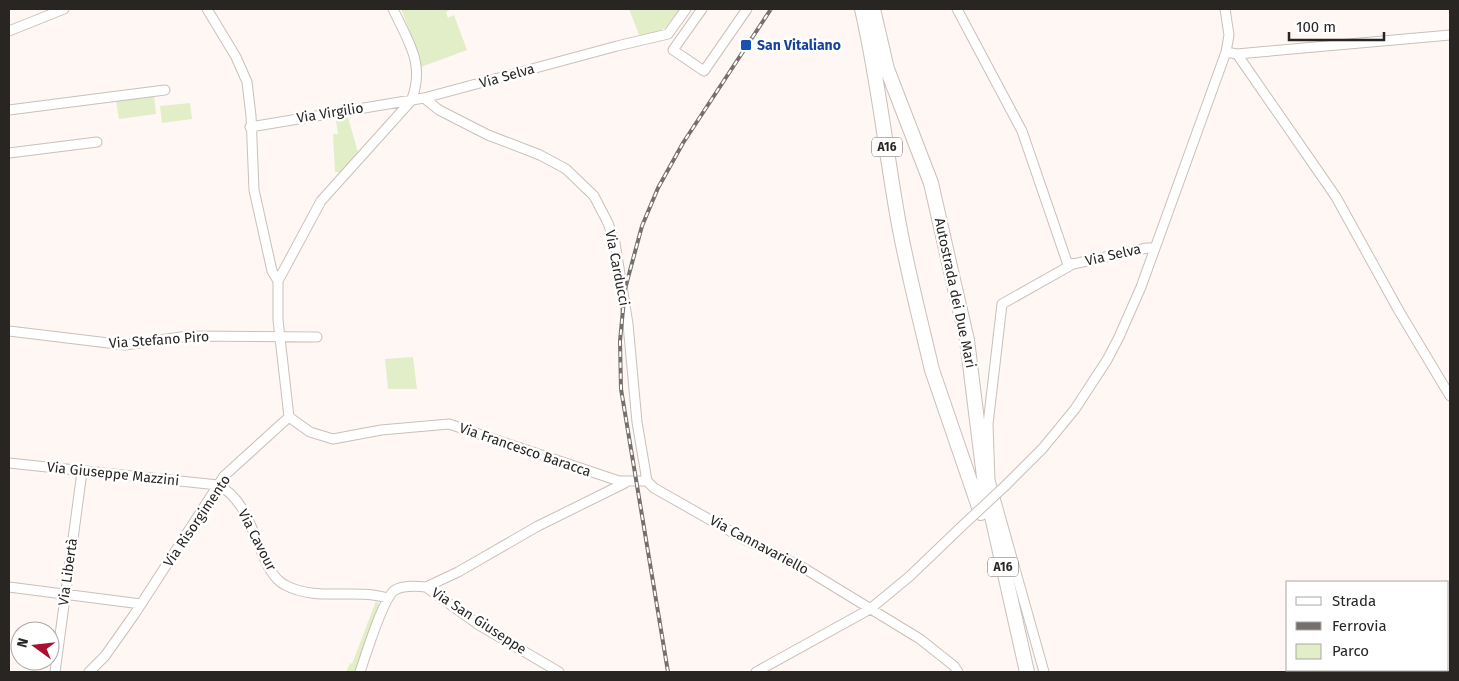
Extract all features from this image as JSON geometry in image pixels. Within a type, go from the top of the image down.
[{"type":"highway","name":"A16","points":[[862,9],[875,64],[900,229],[929,354],[978,497],[1019,672]]},
{"type":"highway","name":"Autostrada dei Due Mari","points":[[872,9],[887,68],[930,183],[958,297],[967,340],[985,485],[1027,672]]},
{"type":"street","points":[[9,31],[61,9]]},
{"type":"street","points":[[207,9],[236,57],[247,82],[258,208],[272,271],[278,281],[280,338],[289,417]]},
{"type":"street","points":[[278,281],[321,201],[411,101],[416,90],[418,71],[409,43],[393,9]]},
{"type":"street","name":"Via Selva","points":[[411,101],[668,34],[686,9]]},
{"type":"street","points":[[702,9],[674,50],[704,71],[747,9]]},
{"type":"street","name":"Via Selva","points":[[957,9],[1022,131],[1065,258],[1074,264],[1146,248],[1154,248],[1226,52],[1229,35],[1225,9]]},
{"type":"street","points":[[1226,52],[1237,54],[1450,35]]},
{"type":"street","points":[[1237,54],[1336,197],[1399,311],[1450,396]]},
{"type":"street","points":[[9,110],[165,90]]},
{"type":"street","name":"Via Carducci","points":[[424,98],[439,110],[488,135],[540,155],[566,169],[594,196],[608,223],[615,242],[628,324],[637,422],[647,482]]},
{"type":"street","name":"Via Virgilio","points":[[250,127],[411,101]]},
{"type":"street","points":[[9,152],[97,142]]},
{"type":"street","points":[[756,672],[870,609],[910,576],[1043,448],[1093,383],[1128,318],[1154,248]]},
{"type":"street","points":[[1044,672],[990,480],[988,424],[1002,304],[1074,264]]},
{"type":"street","name":"Via Stefano Piro","points":[[9,331],[125,345],[188,336],[317,337]]},
{"type":"street","name":"Via Francesco Baracca","points":[[289,417],[310,432],[333,439],[381,430],[449,424],[626,483],[647,482]]},
{"type":"street","name":"Via Risorgimento","points":[[89,672],[97,666],[141,604],[224,476],[289,417]]},
{"type":"street","name":"Via Giuseppe Mazzini","points":[[9,463],[218,485]]},
{"type":"street","name":"Via Libertà","points":[[55,672],[82,472]]},
{"type":"street","name":"Via Cannavariello","points":[[647,482],[709,520],[759,547],[802,567],[920,639],[954,666],[958,672]]},
{"type":"street","points":[[426,587],[458,572],[538,526],[626,483]]},
{"type":"street","name":"Via Cavour","points":[[218,485],[234,497],[246,515],[270,568],[284,585],[316,594],[363,593],[387,598]]},
{"type":"street","points":[[9,587],[141,604]]},
{"type":"street","name":"Via San Giuseppe","points":[[387,598],[399,588],[426,587],[479,625],[559,672]]},
{"type":"street","points":[[360,672],[387,598]]},
{"type":"street","points":[[97,666],[105,672]]},
{"type":"green space","points":[[401,9],[451,9],[446,12],[448,18],[454,15],[467,50],[421,67],[415,44]]},
{"type":"green space","points":[[629,9],[680,9],[664,29],[640,37]]},
{"type":"green space","points":[[154,96],[156,114],[119,119],[116,101]]},
{"type":"green space","points":[[190,103],[192,119],[162,123],[160,106]]},
{"type":"green space","points":[[335,114],[347,114],[358,152],[342,172],[335,172],[333,134],[338,134]]},
{"type":"green space","points":[[413,357],[417,389],[388,389],[385,359]]},
{"type":"green space","points":[[376,601],[381,606],[357,672],[346,672],[350,663],[352,664]]},
{"type":"railway","points":[[668,672],[621,389],[620,341],[625,289],[642,226],[658,188],[683,143],[771,9]]},
{"type":"place","name":"San Vitaliano","points":[[746,45]]}]
